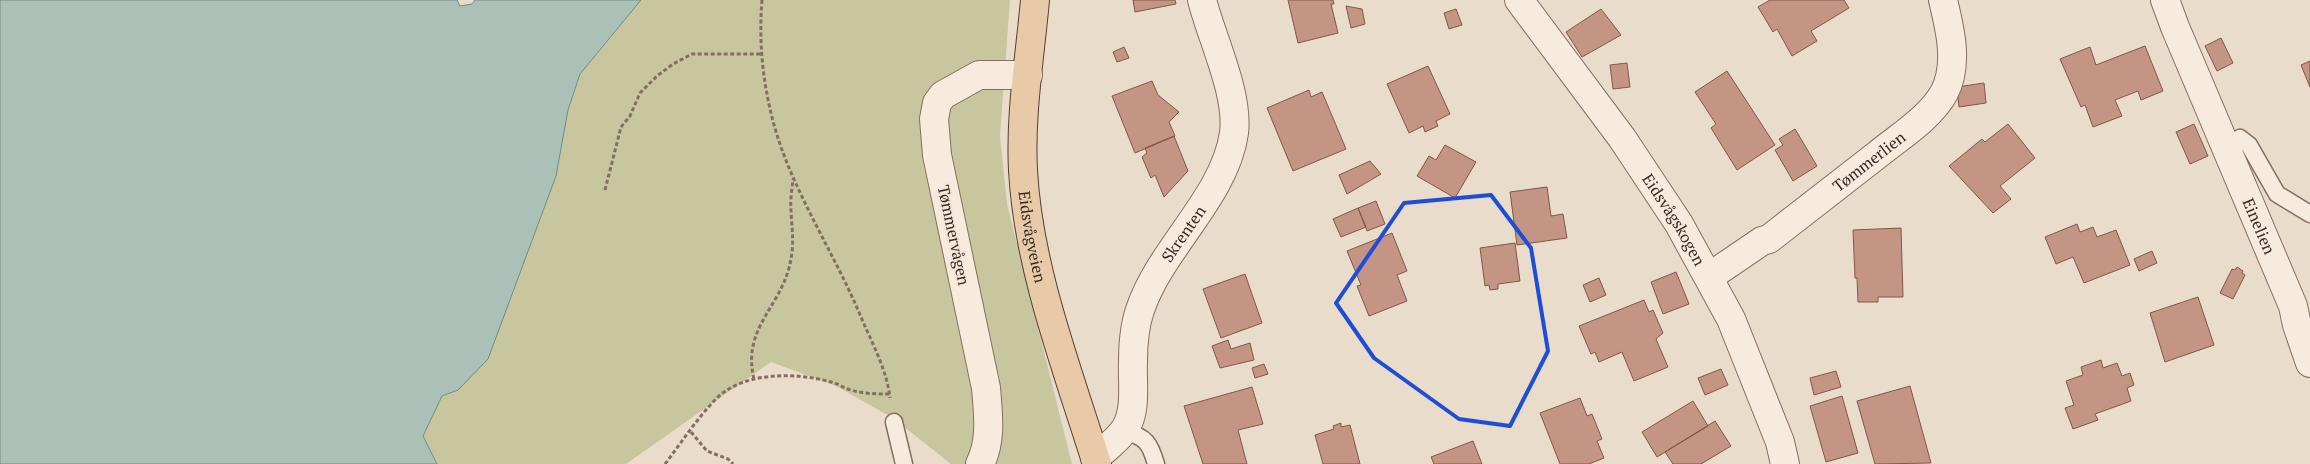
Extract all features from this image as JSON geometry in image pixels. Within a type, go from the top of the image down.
[{"type":"main road","name":"Eidsvågveien","points":[[1035,0],[1022,131],[1023,171],[1027,209],[1035,256],[1047,300],[1096,461]]},
{"type":"street","name":"Skrenten","points":[[1096,461],[1124,432],[1133,408],[1134,332],[1140,309],[1151,284],[1206,198],[1231,147],[1234,131],[1234,114],[1230,92],[1202,0]]},
{"type":"street","name":"Eidsvågskogen","points":[[1519,0],[1622,138],[1680,224],[1731,319],[1780,442],[1785,464]]},
{"type":"street","name":"Tømmerlien","points":[[1709,277],[1762,241],[1769,239],[1805,212],[1908,130],[1935,105],[1944,92],[1950,74],[1953,47],[1943,0]]},
{"type":"street","name":"Einelien","points":[[2165,0],[2174,27],[2226,147],[2302,311],[2297,325],[2310,363]]},
{"type":"street","name":"Tømmervågen","points":[[980,464],[984,455],[990,427],[986,388],[937,155],[934,119],[937,103],[943,95],[979,75],[1028,75]]},
{"type":"lane","name":"Einelien","points":[[2226,147],[2240,138],[2249,145],[2277,194],[2310,214]]},
{"type":"lane","points":[[894,422],[904,464]]},
{"type":"lane","points":[[1124,432],[1140,435],[1147,441],[1156,464]]},
{"type":"path","points":[[762,0],[760,36],[766,89],[775,129],[793,178],[856,304],[881,363],[890,394],[894,422]]},
{"type":"path","points":[[605,190],[622,127],[630,116],[640,93],[656,76],[692,54],[762,54]]},
{"type":"path","points":[[754,379],[750,362],[753,343],[762,319],[788,269],[794,245],[794,228],[790,210],[793,178]]},
{"type":"path","points":[[664,464],[715,399],[734,386],[754,379],[780,375],[799,377],[830,382],[849,390],[890,394]]},
{"type":"path","points":[[691,432],[707,450],[728,459],[733,464]]},
{"type":"highlighted area","points":[[1491,195],[1531,248],[1548,351],[1510,426],[1459,419],[1374,358],[1336,303],[1404,203]]},
{"type":"shaded area","points":[[0,0],[457,0],[460,6],[472,4],[475,0],[641,0],[580,74],[568,110],[556,176],[488,359],[458,390],[442,396],[423,436],[437,464],[0,464]]},
{"type":"shaded area","points":[[641,0],[1010,0],[1000,136],[1007,204],[1072,464],[951,464],[893,418],[836,386],[771,362],[626,464],[437,464],[423,436],[442,396],[458,390],[556,176],[568,110],[580,74]]},
{"type":"building","points":[[1133,0],[1175,0],[1176,4],[1135,12]]},
{"type":"building","points":[[1288,0],[1333,0],[1334,4],[1331,4],[1338,33],[1298,43]]},
{"type":"building","points":[[1770,0],[1844,0],[1849,8],[1811,31],[1817,41],[1792,56],[1777,29],[1773,32],[1758,7]]},
{"type":"building","points":[[1346,6],[1362,9],[1365,24],[1351,28]]},
{"type":"building","points":[[1456,9],[1462,25],[1449,29],[1444,13]]},
{"type":"building","points":[[1601,9],[1621,35],[1582,57],[1566,32]]},
{"type":"building","points":[[2221,38],[2233,63],[2217,71],[2205,46]]},
{"type":"building","points":[[2145,46],[2163,91],[2141,100],[2138,91],[2115,100],[2122,116],[2093,127],[2085,105],[2081,107],[2060,59],[2090,47],[2096,65]]},
{"type":"building","points":[[1124,47],[1129,58],[1117,62],[1113,52]]},
{"type":"building","points":[[2310,61],[2310,87],[2301,65]]},
{"type":"building","points":[[1627,63],[1630,87],[1613,89],[1610,65]]},
{"type":"building","points":[[1428,66],[1450,114],[1436,121],[1438,126],[1425,132],[1423,126],[1409,133],[1387,84]]},
{"type":"building","points":[[1727,71],[1775,145],[1737,170],[1711,128],[1716,124],[1695,92]]},
{"type":"building","points":[[1152,81],[1158,95],[1179,112],[1169,122],[1175,136],[1135,153],[1112,96]]},
{"type":"building","points":[[1984,83],[1986,103],[1959,107],[1957,87]]},
{"type":"building","points":[[1309,90],[1311,97],[1322,92],[1346,149],[1293,171],[1267,108]]},
{"type":"building","points":[[2008,124],[2035,158],[2000,186],[2011,199],[1993,213],[1949,166],[1982,139],[1985,142]]},
{"type":"building","points":[[2194,124],[2208,156],[2190,164],[2176,132]]},
{"type":"building","points":[[1795,129],[1817,166],[1793,181],[1775,150],[1783,145],[1779,139]]},
{"type":"building","points":[[1174,136],[1188,171],[1164,197],[1155,175],[1151,178],[1142,157],[1147,153],[1145,148]]},
{"type":"building","points":[[1445,145],[1476,162],[1455,198],[1417,176],[1429,156],[1436,160]]},
{"type":"building","points":[[1370,161],[1381,174],[1347,194],[1339,175]]},
{"type":"building","points":[[1547,187],[1551,216],[1563,214],[1567,238],[1517,245],[1510,192]]},
{"type":"building","points":[[1376,201],[1385,224],[1367,231],[1358,208]]},
{"type":"building","points":[[1358,208],[1366,227],[1341,237],[1333,219]]},
{"type":"building","points":[[2077,224],[2080,232],[2093,227],[2097,237],[2116,230],[2130,265],[2084,283],[2073,257],[2056,264],[2045,237]]},
{"type":"building","points":[[1901,228],[1903,297],[1878,297],[1878,302],[1858,302],[1853,230]]},
{"type":"building","points":[[1392,233],[1407,271],[1397,275],[1407,301],[1369,316],[1357,286],[1361,285],[1347,251]]},
{"type":"building","points":[[1515,243],[1520,281],[1498,284],[1498,289],[1490,290],[1489,285],[1485,286],[1480,248]]},
{"type":"building","points":[[2152,251],[2157,263],[2139,271],[2134,259]]},
{"type":"building","points":[[2237,267],[2245,275],[2233,299],[2220,293],[2232,269],[2235,270]]},
{"type":"building","points":[[1676,272],[1689,304],[1663,314],[1651,282]]},
{"type":"building","points":[[1245,274],[1262,323],[1221,338],[1203,289]]},
{"type":"building","points":[[1599,278],[1606,295],[1590,302],[1583,285]]},
{"type":"building","points":[[2198,297],[2214,345],[2165,362],[2150,313]]},
{"type":"building","points":[[1644,300],[1649,312],[1653,310],[1663,333],[1656,339],[1668,367],[1634,381],[1622,352],[1599,362],[1595,352],[1591,354],[1579,326]]},
{"type":"building","points":[[1228,340],[1231,349],[1250,343],[1254,360],[1220,368],[1212,346]]},
{"type":"building","points":[[2101,360],[2103,368],[2117,363],[2122,376],[2130,373],[2134,385],[2127,388],[2131,401],[2095,414],[2098,420],[2073,429],[2065,408],[2074,405],[2066,381],[2083,375],[2081,367]]},
{"type":"building","points":[[1264,364],[1268,374],[1255,378],[1252,368]]},
{"type":"building","points":[[1721,369],[1728,385],[1705,395],[1698,378]]},
{"type":"building","points":[[1836,371],[1841,387],[1814,395],[1810,378]]},
{"type":"building","points":[[1910,386],[1931,463],[1875,464],[1857,401]]},
{"type":"building","points":[[1252,387],[1263,424],[1238,430],[1247,464],[1203,464],[1184,406]]},
{"type":"building","points":[[1842,396],[1858,453],[1826,462],[1810,406]]},
{"type":"building","points":[[1580,398],[1587,416],[1592,414],[1602,439],[1597,441],[1604,458],[1589,464],[1560,464],[1540,413]]},
{"type":"building","points":[[1693,401],[1708,426],[1657,457],[1642,432]]},
{"type":"building","points":[[1715,421],[1731,446],[1701,464],[1673,464],[1665,452]]},
{"type":"building","points":[[1341,423],[1341,427],[1350,425],[1360,464],[1323,464],[1315,435],[1334,429],[1333,426]]},
{"type":"building","points":[[1473,441],[1482,464],[1434,464],[1431,457]]}]
